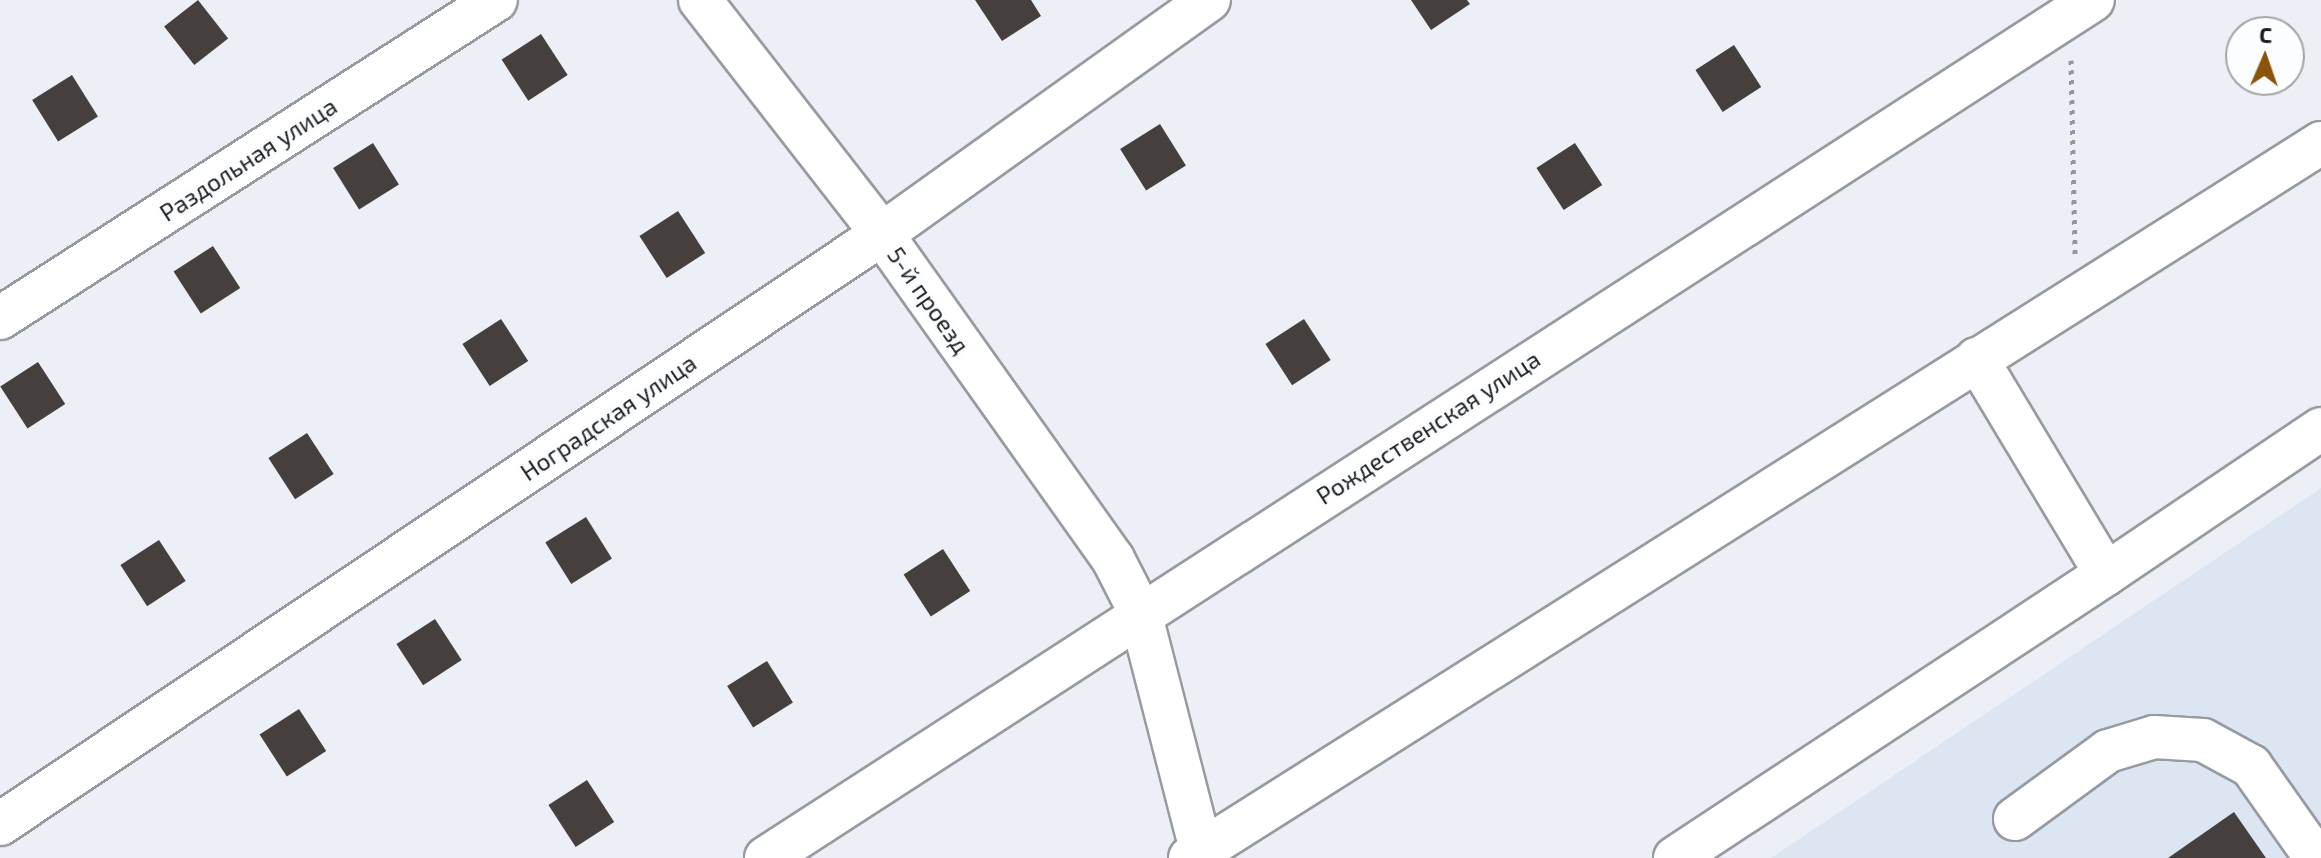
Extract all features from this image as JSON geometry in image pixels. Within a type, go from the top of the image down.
[{"type":"street","name":"Раздольная улица","points":[[0,318],[496,0]]},
{"type":"street","name":"5-й проезд","points":[[700,0],[882,234],[1113,559],[1140,612],[1198,856]]},
{"type":"street","name":"Ноградская улица","points":[[0,824],[882,234],[1209,0]]},
{"type":"street","name":"Рождественская улица","points":[[766,858],[1140,612],[2082,8]]},
{"type":"street","points":[[1198,856],[2321,143]]},
{"type":"street","points":[[1977,359],[2106,574]]},
{"type":"street","points":[[1675,858],[2321,429]]},
{"type":"street","points":[[2015,819],[2108,751],[2154,737],[2203,740],[2251,766],[2316,858]]},
{"type":"path","points":[[2076,297],[2082,8]]},
{"type":"shaded area","points":[[2321,488],[2321,858],[1771,858]]},
{"type":"building","points":[[198,0],[228,39],[194,65],[164,26]]},
{"type":"building","points":[[975,0],[1031,0],[1041,16],[1002,41]]},
{"type":"building","points":[[1411,0],[1467,0],[1470,4],[1431,30]]},
{"type":"building","points":[[541,34],[568,75],[528,101],[502,60]]},
{"type":"building","points":[[1734,45],[1761,87],[1723,112],[1695,70]]},
{"type":"building","points":[[72,75],[98,117],[58,141],[32,100]]},
{"type":"building","points":[[1160,124],[1186,166],[1146,190],[1120,149]]},
{"type":"building","points":[[373,143],[399,185],[359,209],[333,168]]},
{"type":"building","points":[[1575,143],[1602,185],[1564,210],[1536,168]]},
{"type":"building","points":[[678,211],[705,253],[667,278],[639,236]]},
{"type":"building","points":[[213,246],[240,288],[201,314],[174,272]]},
{"type":"building","points":[[501,319],[528,361],[490,386],[462,344]]},
{"type":"building","points":[[1304,319],[1331,360],[1292,385],[1265,344]]},
{"type":"building","points":[[38,362],[65,404],[27,428],[0,387]]},
{"type":"building","points":[[307,433],[334,474],[295,499],[268,458]]},
{"type":"building","points":[[586,517],[612,559],[571,584],[545,542]]},
{"type":"building","points":[[159,540],[186,581],[147,606],[120,565]]},
{"type":"building","points":[[943,549],[970,591],[931,617],[904,575]]},
{"type":"building","points":[[435,619],[462,660],[423,685],[396,644]]},
{"type":"building","points":[[767,661],[793,703],[753,727],[727,686]]},
{"type":"building","points":[[299,709],[326,751],[287,777],[260,735]]},
{"type":"building","points":[[587,780],[614,822],[576,847],[548,805]]},
{"type":"building","points":[[2234,812],[2266,858],[2168,858]]}]
